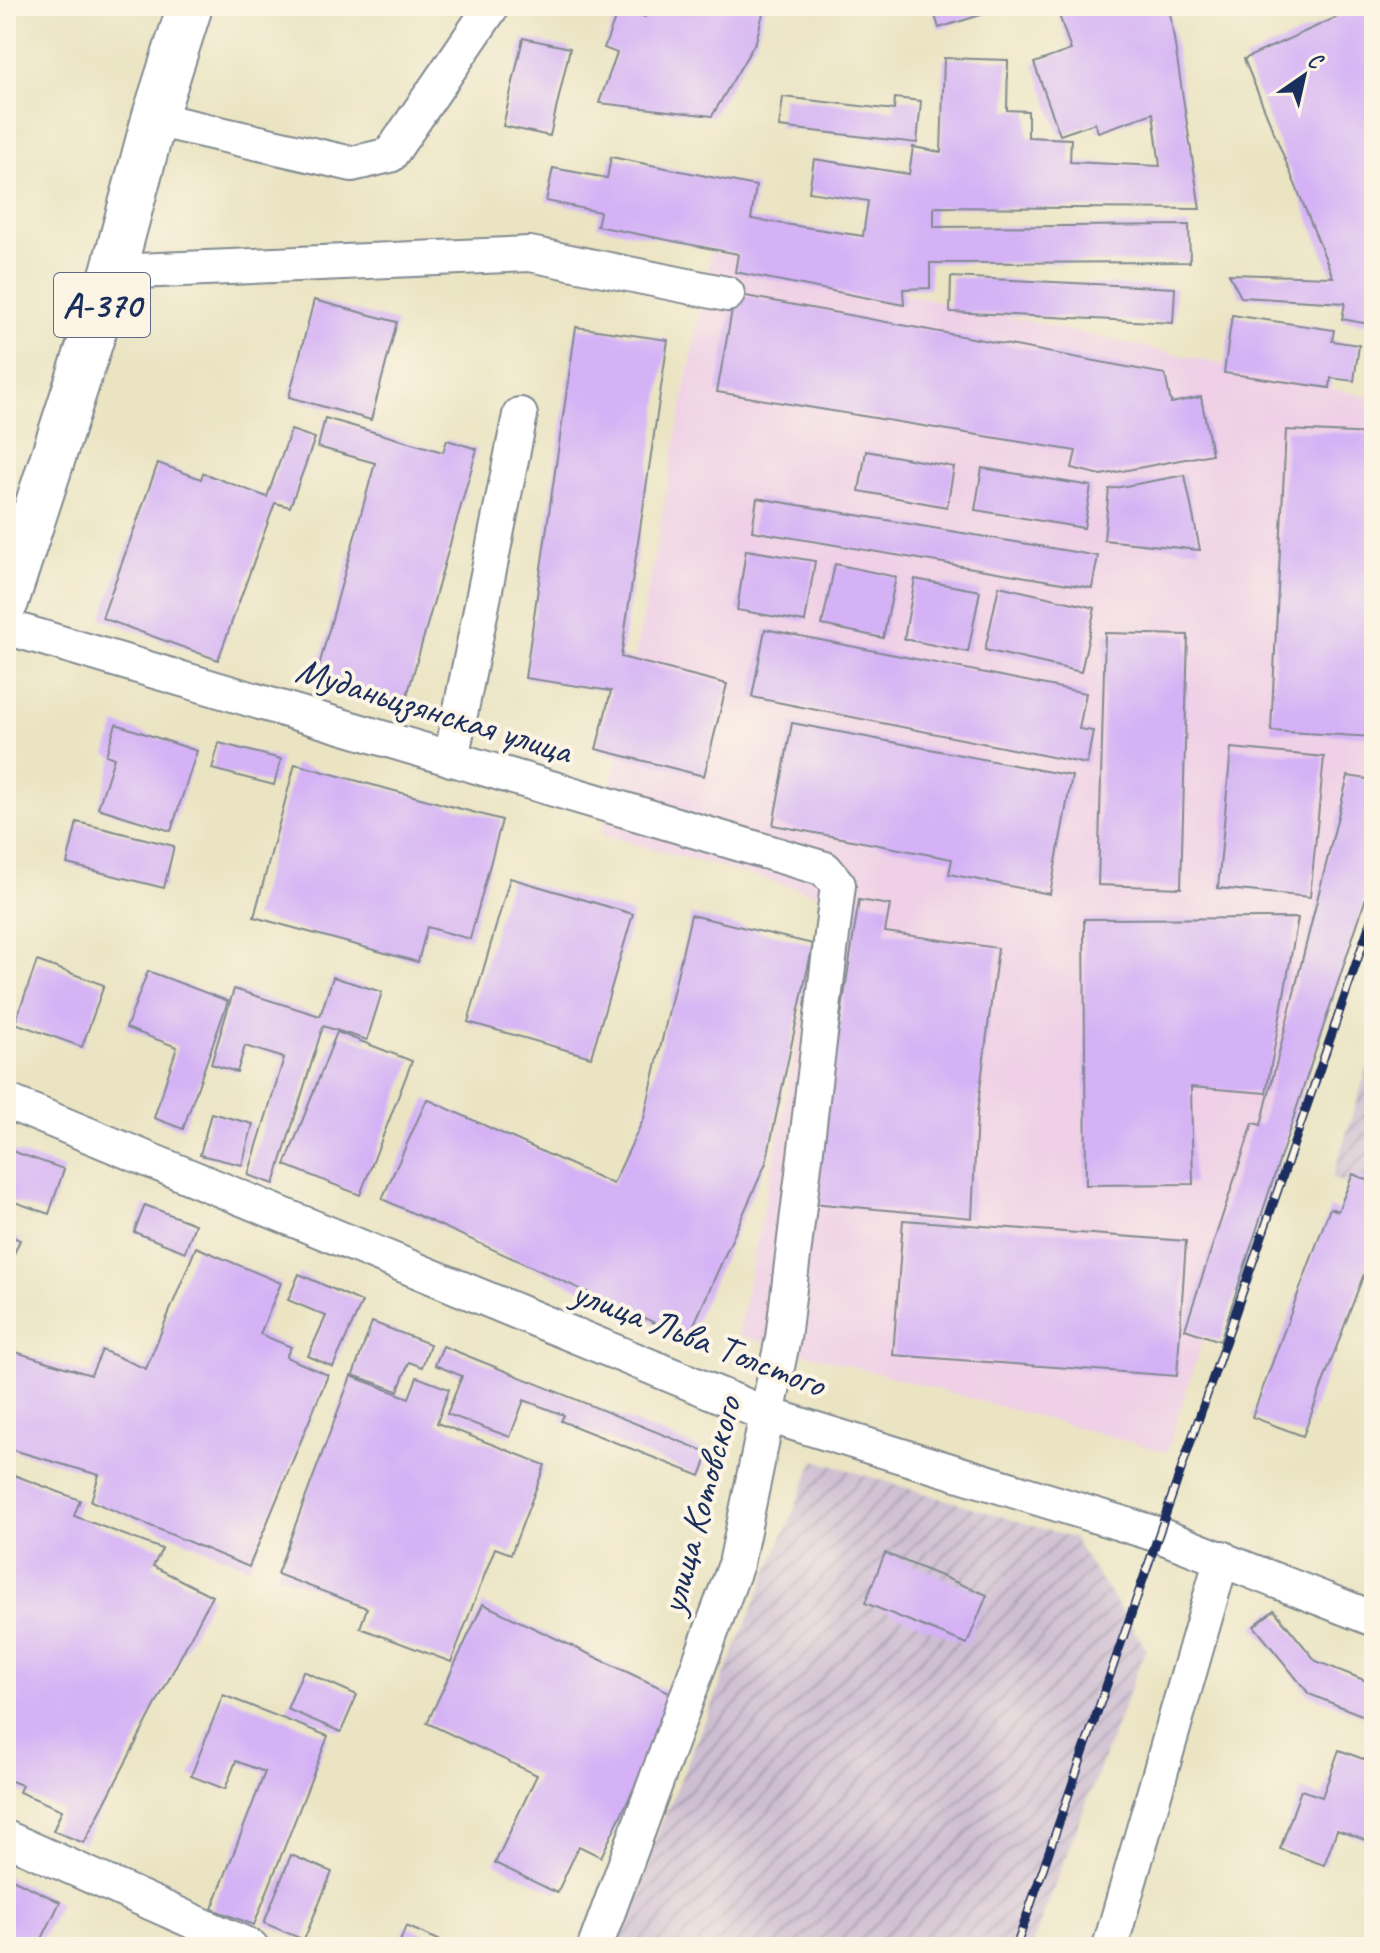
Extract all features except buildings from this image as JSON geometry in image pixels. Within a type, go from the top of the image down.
[{"type":"highway","name":"А-370","points":[[6,602],[14,549],[113,272],[154,119],[190,6]]},
{"type":"street","points":[[154,119],[352,164],[390,155],[492,6]]},
{"type":"street","points":[[113,272],[530,254],[727,294]]},
{"type":"street","points":[[451,759],[520,415]]},
{"type":"street","name":"Муданьцзянская улица","points":[[6,627],[825,869],[834,879]]},
{"type":"street","name":"улица Котовского","points":[[595,1947],[736,1564],[783,1338],[839,900],[834,879]]},
{"type":"street","name":"улица Льва Толстого","points":[[6,1101],[768,1415],[1159,1535],[1374,1619]]},
{"type":"street","points":[[1110,1947],[1222,1558]]},
{"type":"street","points":[[6,1838],[251,1947]]},
{"type":"shaded area","points":[[711,251],[1374,398],[1374,796],[1167,1452],[738,1335],[826,896],[602,835]]},
{"type":"shaded area","points":[[1374,1048],[1374,1196],[1332,1178]]},
{"type":"shaded area","points":[[815,1460],[1073,1538],[1146,1648],[1031,1947],[610,1947]]},
{"type":"railway","points":[[1016,1947],[1374,912]]}]
